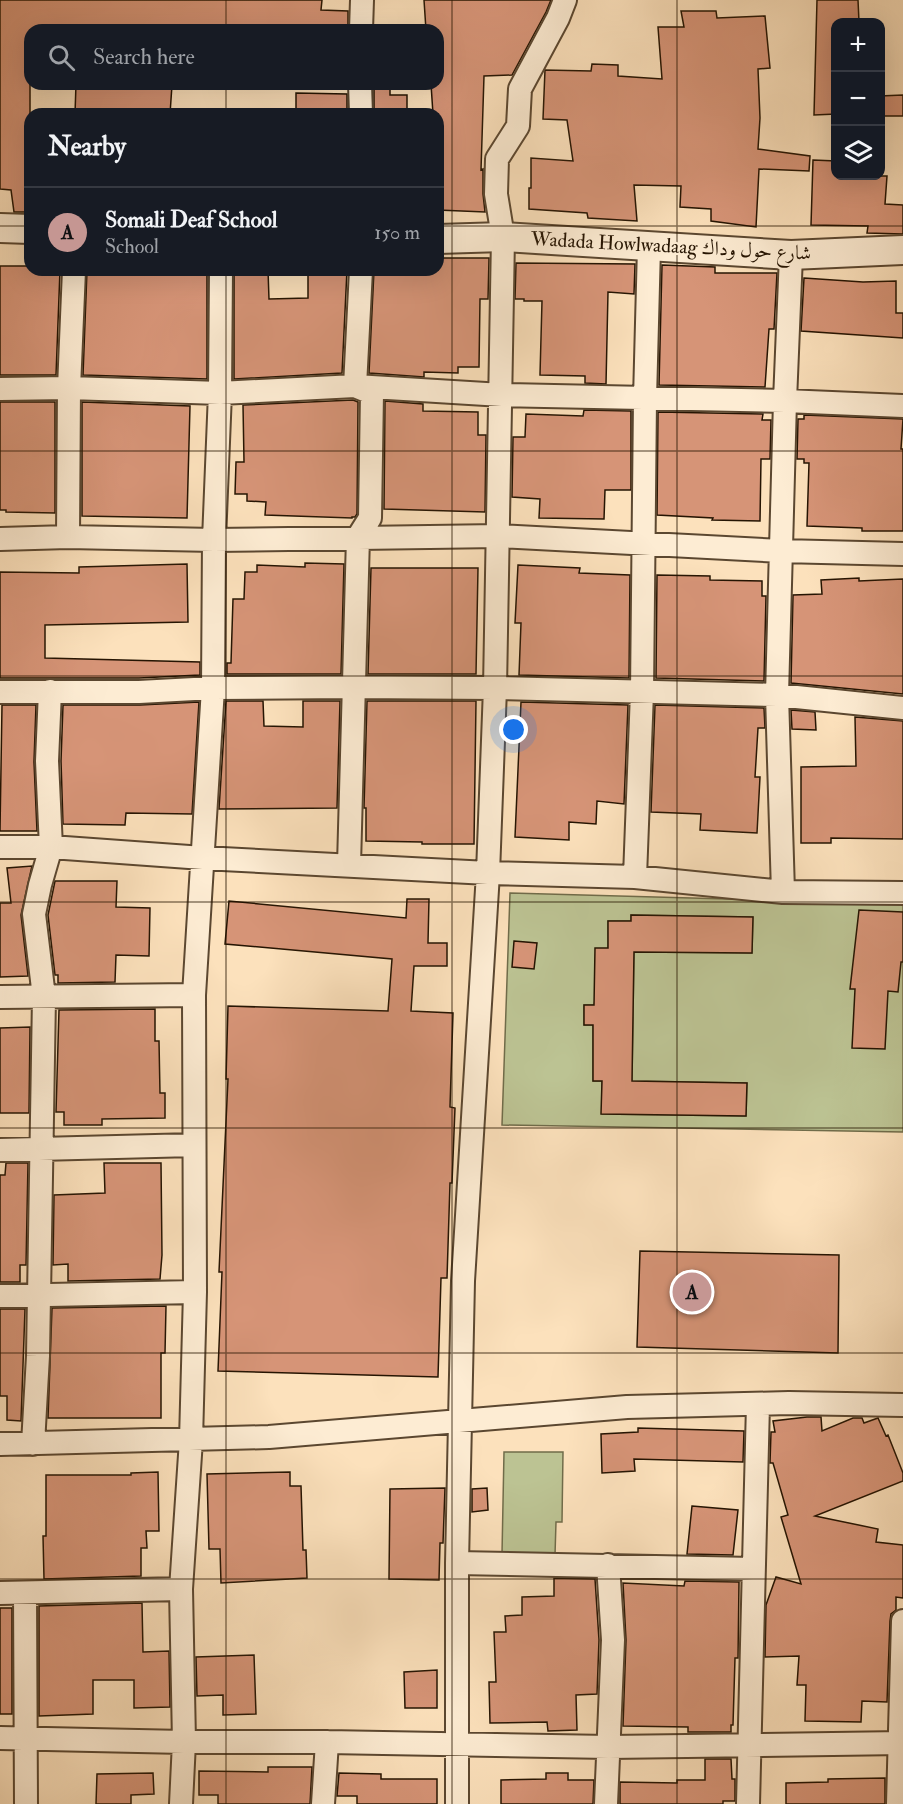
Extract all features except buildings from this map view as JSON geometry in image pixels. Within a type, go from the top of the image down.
[{"type":"street","points":[[361,24],[362,0]]},
{"type":"street","points":[[457,1804],[457,1563],[463,1281],[488,873],[499,536],[504,237],[496,194],[497,159],[518,126],[520,89],[565,0]]},
{"type":"street","points":[[360,90],[361,108]]},
{"type":"street","points":[[0,228],[24,229]]},
{"type":"street","name":"Wadada Howlwadaag شارع حول وداك","points":[[444,239],[504,237],[791,255],[903,250]]},
{"type":"street","points":[[635,877],[642,692],[649,247]]},
{"type":"street","points":[[783,892],[777,695],[791,255]]},
{"type":"street","points":[[68,537],[69,388],[74,276]]},
{"type":"street","points":[[181,1804],[184,1742],[180,1589],[191,1440],[195,1292],[194,995],[213,688],[214,540],[220,393],[221,276]]},
{"type":"street","points":[[355,386],[362,276]]},
{"type":"street","points":[[349,865],[358,537],[370,518],[372,393],[355,386]]},
{"type":"street","points":[[0,389],[69,388],[220,393],[355,386],[502,395],[903,406]]},
{"type":"street","points":[[0,539],[68,537],[214,540],[499,536],[644,545],[903,554]]},
{"type":"street","points":[[0,692],[140,692],[213,688],[495,688],[777,695],[903,708]]},
{"type":"street","points":[[33,1444],[38,1356],[44,997],[34,914],[51,847],[47,761],[50,691]]},
{"type":"street","points":[[0,847],[51,847],[203,858],[488,873],[635,877],[783,892],[903,893]]},
{"type":"street","points":[[0,997],[194,995]]},
{"type":"street","points":[[0,1150],[194,1145]]},
{"type":"street","points":[[0,1296],[195,1292]]},
{"type":"street","points":[[0,1444],[268,1437],[627,1407],[789,1403],[903,1406]]},
{"type":"street","points":[[748,1804],[758,1404]]},
{"type":"street","points":[[457,1563],[753,1569]]},
{"type":"street","points":[[606,1804],[613,1640],[608,1565]]},
{"type":"street","points":[[0,1593],[180,1589]]},
{"type":"street","points":[[25,1593],[26,1804]]},
{"type":"street","points":[[898,1804],[903,1621]]},
{"type":"street","points":[[0,1738],[609,1747],[901,1742]]},
{"type":"street","points":[[323,1804],[327,1742]]},
{"type":"green space","points":[[510,893],[903,904],[903,1132],[502,1125]],"holes":[[[631,915],[753,917],[752,953],[634,952],[632,1081],[747,1083],[746,1116],[602,1114],[602,1081],[593,1081],[593,1025],[584,1025],[584,1005],[594,1005],[608,948],[608,921],[631,921]]]},
{"type":"green space","points":[[504,1452],[563,1452],[562,1522],[556,1522],[555,1555],[502,1554]]},
{"type":"place","name":"Somali Deaf School","points":[[692,1292]]}]
